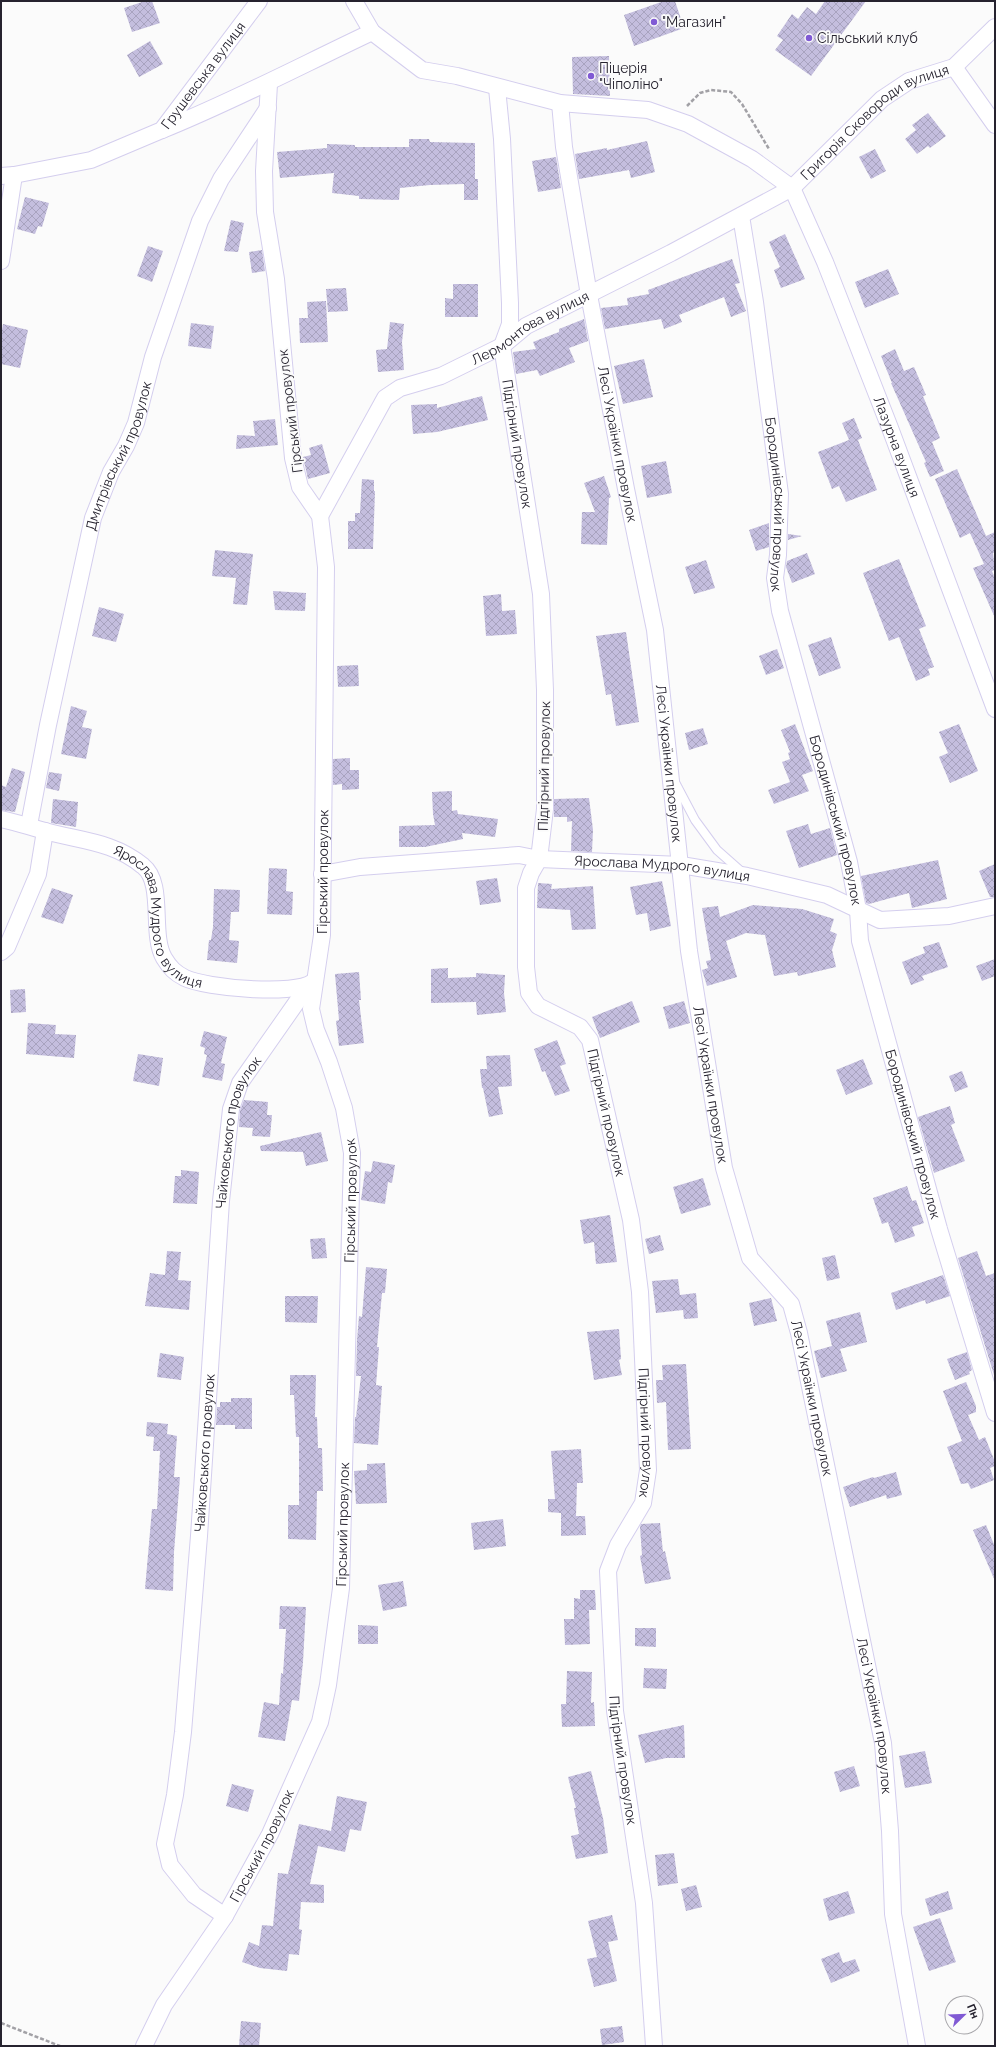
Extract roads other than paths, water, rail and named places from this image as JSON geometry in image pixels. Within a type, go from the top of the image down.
[{"type":"street","name":"Грушевська вулиця","points":[[8,176],[91,160],[162,130],[259,1]]},
{"type":"street","points":[[354,1],[372,32],[422,70],[457,76],[497,88],[560,103],[648,110],[688,124],[752,159],[792,188]]},
{"type":"street","name":"Григорія Сковороди вулиця","points":[[792,188],[882,99],[909,81],[954,67],[995,27]]},
{"type":"street","points":[[162,130],[207,112],[269,84],[292,70],[372,32]]},
{"type":"street","points":[[954,67],[995,125]]},
{"type":"street","name":"Гірський провулок","points":[[144,2046],[164,2005],[225,1916],[270,1834],[320,1722],[328,1685],[342,1588],[352,1153],[344,1108],[329,1062],[316,1030],[311,1008],[312,983],[322,935],[326,567],[320,516],[300,487],[293,458],[276,279],[265,212],[264,171],[269,84]]},
{"type":"street","name":"Підгірний провулок","points":[[497,88],[502,139],[510,303],[510,324],[502,346],[541,594],[545,690],[545,809],[539,859],[531,873],[526,888],[526,967],[529,993],[538,1006],[580,1028],[590,1040],[631,1220],[640,1292],[648,1470],[643,1503],[618,1545],[608,1571],[615,1710],[644,1903],[654,2046]]},
{"type":"street","name":"Лесі Українки провулок","points":[[560,103],[564,147],[589,295],[655,630],[672,776],[689,951],[724,1168],[750,1258],[790,1304],[799,1333],[883,1742],[890,1831],[893,1914],[917,2046]]},
{"type":"street","name":"Дмитрівський провулок","points":[[29,825],[48,725],[93,518],[111,472],[126,446],[136,423],[153,357],[200,221],[221,178],[268,108]]},
{"type":"street","points":[[1,261],[8,176]]},
{"type":"street","name":"Лермонтова вулиця","points":[[320,516],[385,398],[400,388],[441,376],[502,346],[526,326],[589,295],[792,188]]},
{"type":"street","name":"Лазурна вулиця","points":[[792,188],[825,262],[890,428],[995,709]]},
{"type":"street","name":"Бородинівський провулок","points":[[741,216],[755,302],[780,494],[778,555],[775,578],[780,611],[849,862],[858,910],[860,941],[939,1229],[995,1413]]},
{"type":"street","name":"Ярослава Мудрого вулиця","points":[[1,819],[29,825],[44,831],[84,839],[123,852],[145,867],[154,885],[157,940],[163,957],[174,972],[187,979],[238,989],[295,988],[312,983]]},
{"type":"street","points":[[1,952],[7,947],[38,874],[44,831]]},
{"type":"street","name":"Ярослава Мудрого вулиця","points":[[322,874],[360,867],[433,860],[519,855],[539,859],[681,865],[747,876],[827,895],[880,920],[949,916],[995,906]]},
{"type":"street","name":"Чайковського провулок","points":[[225,1916],[194,1894],[170,1865],[165,1844],[175,1796],[184,1732],[221,1201],[231,1109],[240,1083],[312,983]]},
{"type":"lane","points":[[672,776],[694,820],[717,850],[747,876]]},
{"type":"place","name":"\"Магазин\"","points":[[654,22]]},
{"type":"place","name":"Сільський клуб","points":[[809,38]]},
{"type":"place","name":"Піцерія \"Чіполіно\"","points":[[591,76]]}]
